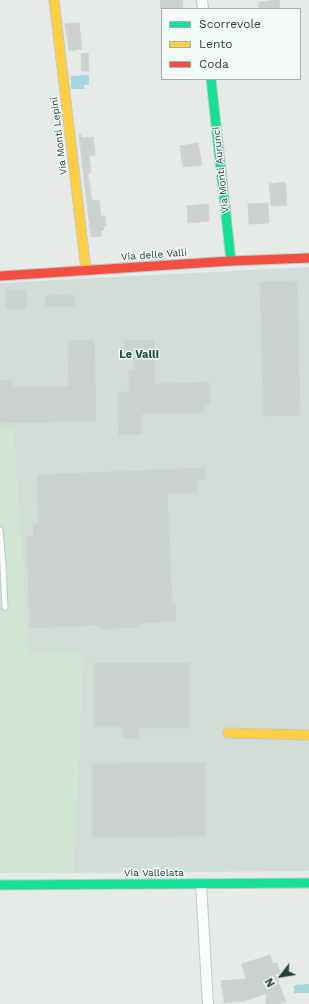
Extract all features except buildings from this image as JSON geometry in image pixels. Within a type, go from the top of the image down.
[{"type":"street","name":"Via Monti Lepini","points":[[54,0],[86,270]]},
{"type":"street","name":"Via Monti Aurunci","points":[[211,80],[231,261]]},
{"type":"street","name":"Via delle Valli","points":[[0,276],[231,261],[309,258]]},
{"type":"street","points":[[228,733],[309,735]]},
{"type":"street","name":"Via Vallelata","points":[[0,885],[309,883]]},
{"type":"street","points":[[200,884],[208,1004]]},
{"type":"lane","points":[[0,530],[5,608]]},
{"type":"shaded area","points":[[309,267],[309,871],[73,873],[83,653],[28,654],[13,430],[0,428],[0,283]]},
{"type":"green space","points":[[0,428],[13,429],[28,654],[83,652],[73,873],[0,873]]},
{"type":"water","points":[[89,75],[89,85],[84,85],[85,89],[71,89],[71,76]]},
{"type":"water","points":[[309,984],[309,993],[294,993],[294,985]]},
{"type":"traffic: fast","points":[[211,80],[231,261]]},
{"type":"traffic: fast","points":[[0,885],[309,883]]},
{"type":"traffic: slow","points":[[54,0],[86,270]]},
{"type":"traffic: slow","points":[[228,733],[309,735]]},
{"type":"traffic: jam","points":[[0,276],[231,261],[309,258]]},
{"type":"district","name":"Le Valli","points":[[139,355]]}]
